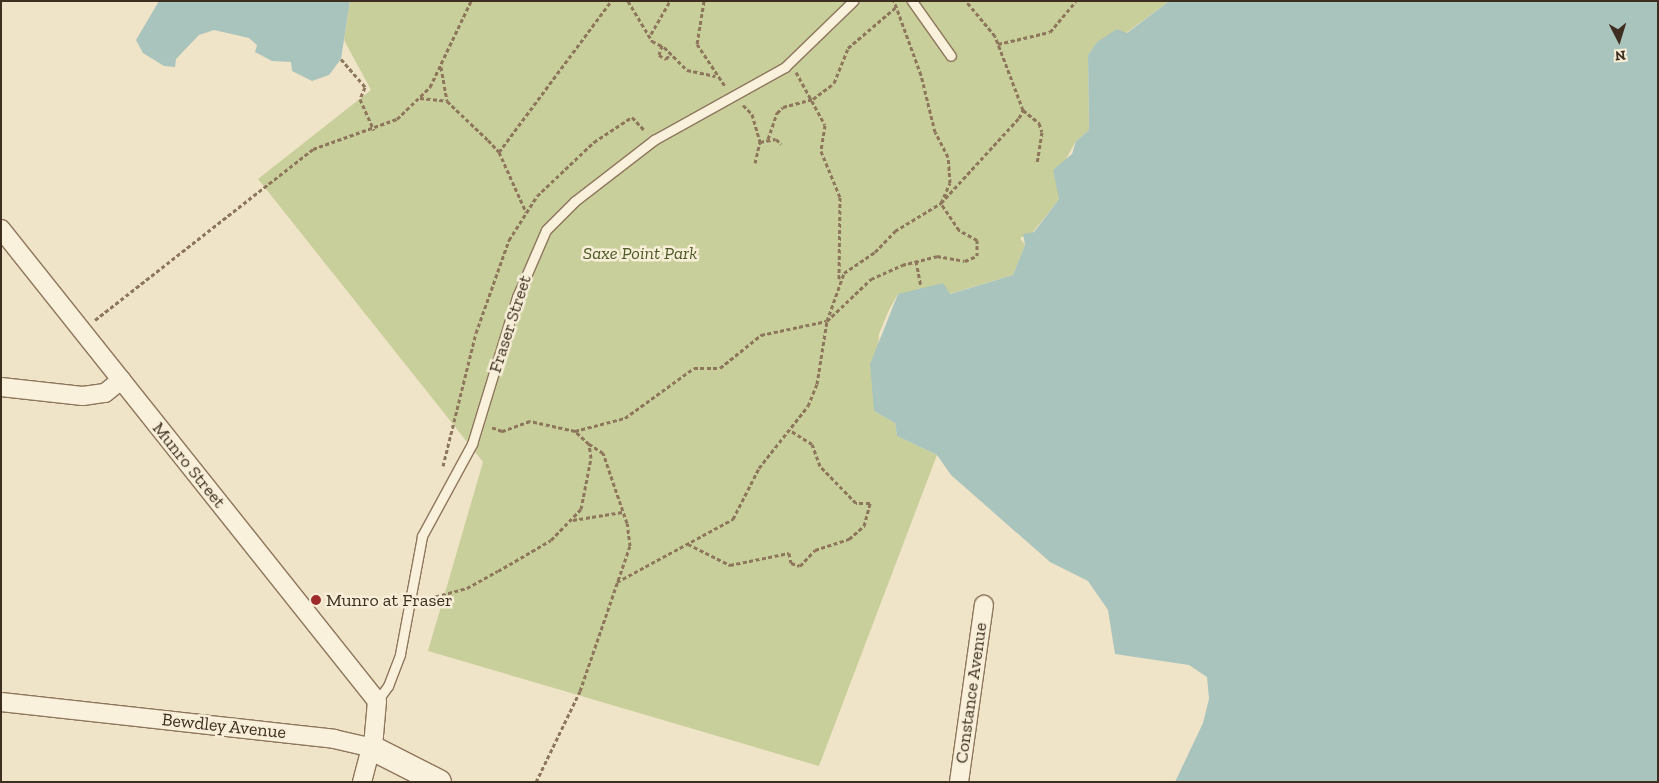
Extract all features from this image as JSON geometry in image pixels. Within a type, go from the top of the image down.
[{"type":"street","name":"Munro Street","points":[[1,229],[84,328],[122,380],[377,701]]},
{"type":"street","points":[[1,387],[83,396],[105,393],[122,380]]},
{"type":"street","name":"Constance Avenue","points":[[959,782],[984,605]]},
{"type":"street","name":"Fraser Street","points":[[362,782],[372,748],[377,701]]},
{"type":"street","name":"Bewdley Avenue","points":[[1,702],[334,739],[372,748],[439,782]]},
{"type":"lane","name":"Fraser Street","points":[[377,701],[396,670],[422,536],[457,476],[479,422],[517,297],[546,230],[576,201],[654,140],[735,96],[790,63],[853,1]]},
{"type":"lane","points":[[912,1],[951,56]]},
{"type":"path","points":[[84,328],[306,154],[333,140],[374,130],[397,119],[418,98],[442,64],[471,1]]},
{"type":"path","points":[[499,152],[611,1]]},
{"type":"path","points":[[628,1],[651,34],[652,41],[671,52],[686,70],[716,77]]},
{"type":"path","points":[[651,34],[670,1]]},
{"type":"path","points":[[704,1],[698,44],[716,77],[752,114],[760,142],[755,163]]},
{"type":"path","points":[[894,1],[922,75],[935,132],[948,157],[950,183],[942,203]]},
{"type":"path","points":[[966,1],[990,25],[1023,110],[1039,123],[1042,132],[1037,164]]},
{"type":"path","points":[[998,44],[1050,32],[1076,1]]},
{"type":"path","points":[[768,139],[783,107],[813,100],[834,83],[848,48],[896,7]]},
{"type":"path","points":[[662,46],[657,50],[662,58],[671,52]]},
{"type":"path","points":[[341,59],[365,87],[360,99],[374,130]]},
{"type":"path","points":[[617,582],[733,518],[759,468],[790,430],[818,384],[827,321],[840,280],[840,197],[821,151],[825,125],[813,100],[790,63]]},
{"type":"path","points":[[442,64],[440,76],[447,101],[499,152],[526,212]]},
{"type":"path","points":[[418,98],[447,101]]},
{"type":"path","points":[[840,280],[895,231],[942,203],[996,148],[1023,110]]},
{"type":"path","points":[[760,142],[768,139],[781,144]]},
{"type":"path","points":[[479,422],[502,431],[530,421],[575,431],[639,412],[694,368],[720,368],[761,335],[827,321],[871,279],[916,261],[937,256],[965,261],[977,256],[977,240],[959,230],[942,203]]},
{"type":"path","points":[[916,261],[921,286]]},
{"type":"path","points":[[688,544],[730,565],[739,566],[789,553],[791,563],[800,566],[815,550],[849,539],[864,526],[870,503],[856,503],[820,466],[812,444],[790,430]]},
{"type":"path","points":[[536,782],[580,691],[630,546],[622,512],[603,453],[588,444],[575,431]]},
{"type":"path","points":[[410,603],[467,588],[551,540],[572,520],[586,485],[588,444]]},
{"type":"path","points":[[572,520],[622,512]]},
{"type":"green space","name":"Saxe Point Park","points":[[350,1],[1169,1],[1126,33],[1097,42],[1088,55],[1089,130],[1076,141],[1065,161],[1059,199],[1033,232],[1020,238],[1025,245],[1013,275],[949,294],[898,294],[889,310],[879,334],[874,411],[895,423],[897,436],[937,455],[819,766],[428,651],[483,462],[258,179],[371,90],[344,40]]},
{"type":"water","points":[[159,1],[350,1],[341,59],[329,75],[312,81],[292,71],[291,62],[272,61],[255,52],[257,45],[249,38],[214,30],[199,35],[176,59],[175,67],[164,66],[143,53],[136,40]]},
{"type":"water","points":[[1169,1],[1658,1],[1658,782],[1175,782],[1203,723],[1209,699],[1207,677],[1189,665],[1115,654],[1108,610],[1088,581],[1050,562],[951,475],[937,455],[897,436],[895,423],[874,411],[870,364],[898,294],[943,283],[950,294],[1013,275],[1025,245],[1023,234],[1034,232],[1059,199],[1053,170],[1072,154],[1076,141],[1089,130],[1088,55],[1097,42],[1117,29],[1127,33]]},
{"type":"place","name":"Munro at Fraser","points":[[316,600]]}]
